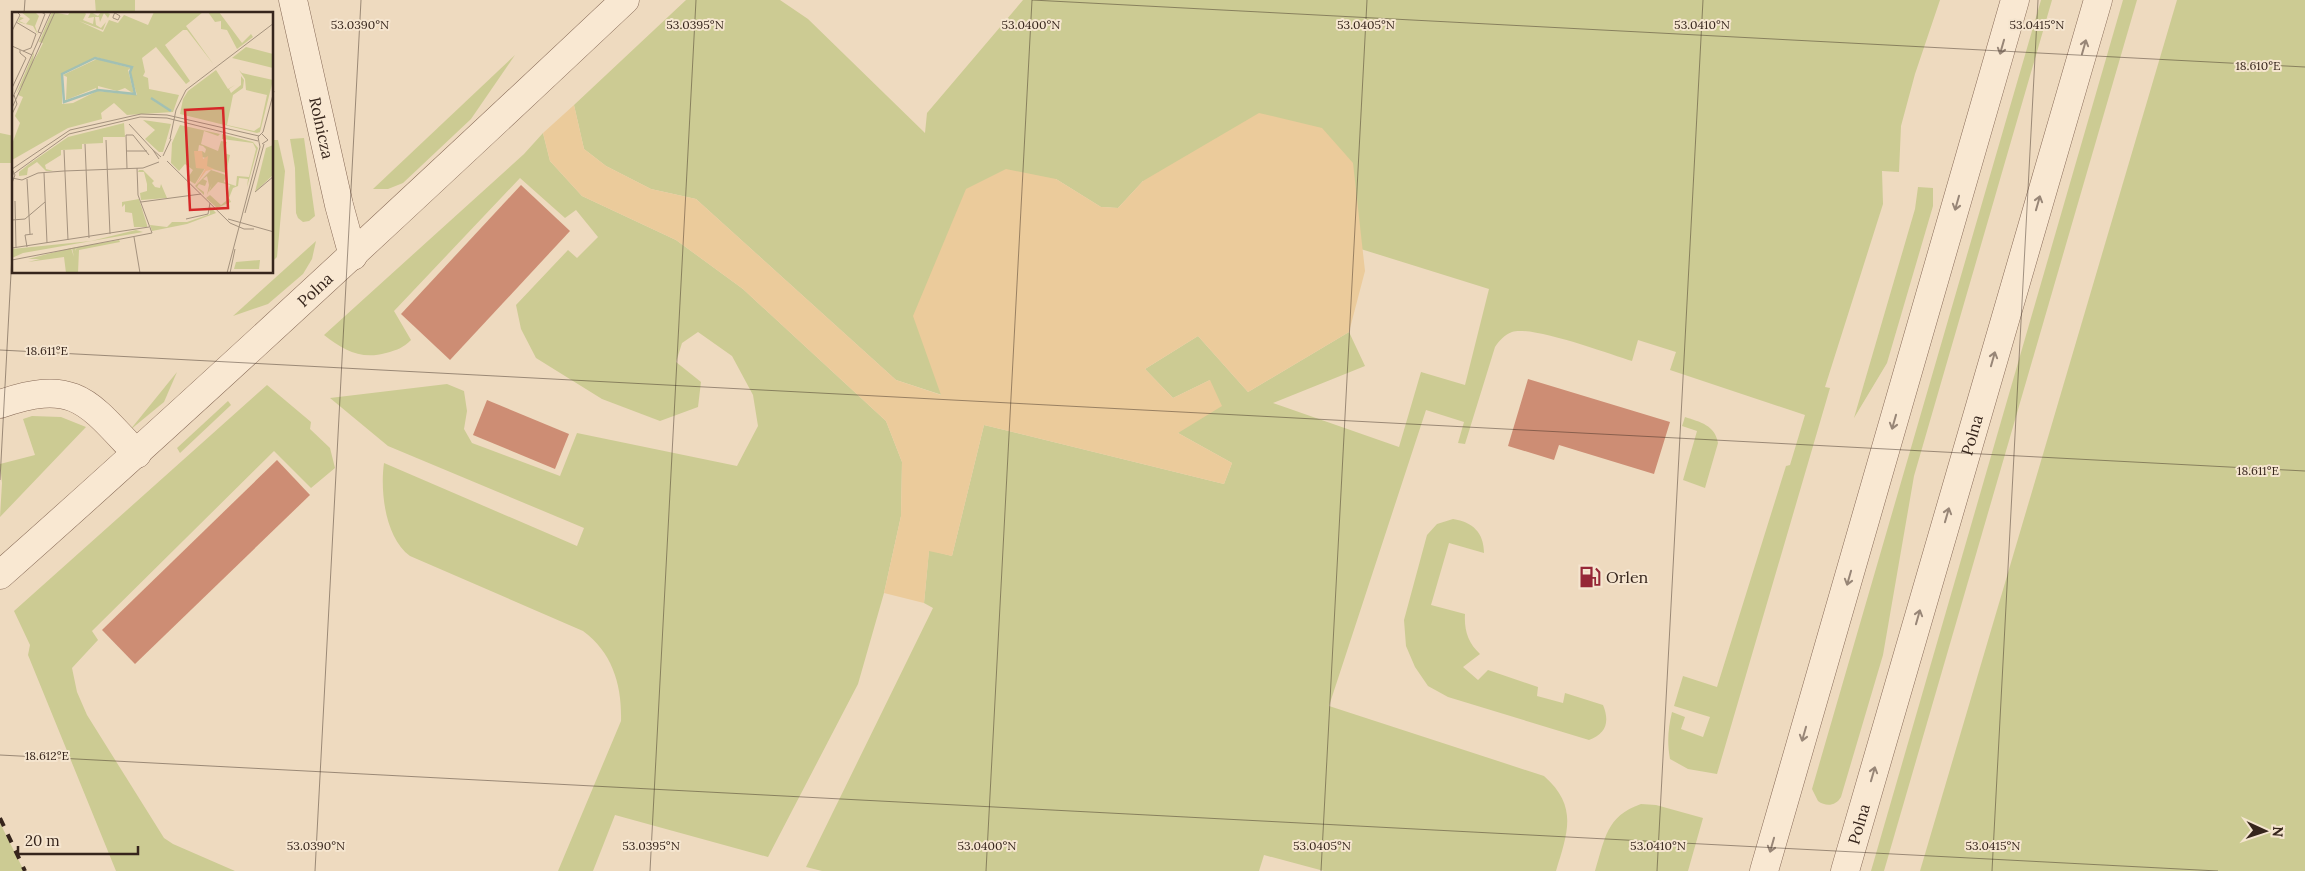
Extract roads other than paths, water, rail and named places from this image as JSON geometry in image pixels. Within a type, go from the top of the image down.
[{"type":"street","name":"Rolnicza","points":[[293,0],[338,205],[353,256]]},
{"type":"street","name":"Polna","points":[[0,575],[137,454],[353,256],[625,0]]},
{"type":"street","points":[[1764,871],[2015,0]]},
{"type":"street","name":"Polna","points":[[1845,871],[2098,0]]},
{"type":"street","points":[[0,404],[36,394],[60,394],[77,398],[91,406],[137,454]]},
{"type":"railway","points":[[0,818],[25,871]]},
{"type":"place","name":"Orlen","points":[[1590,577]]}]
